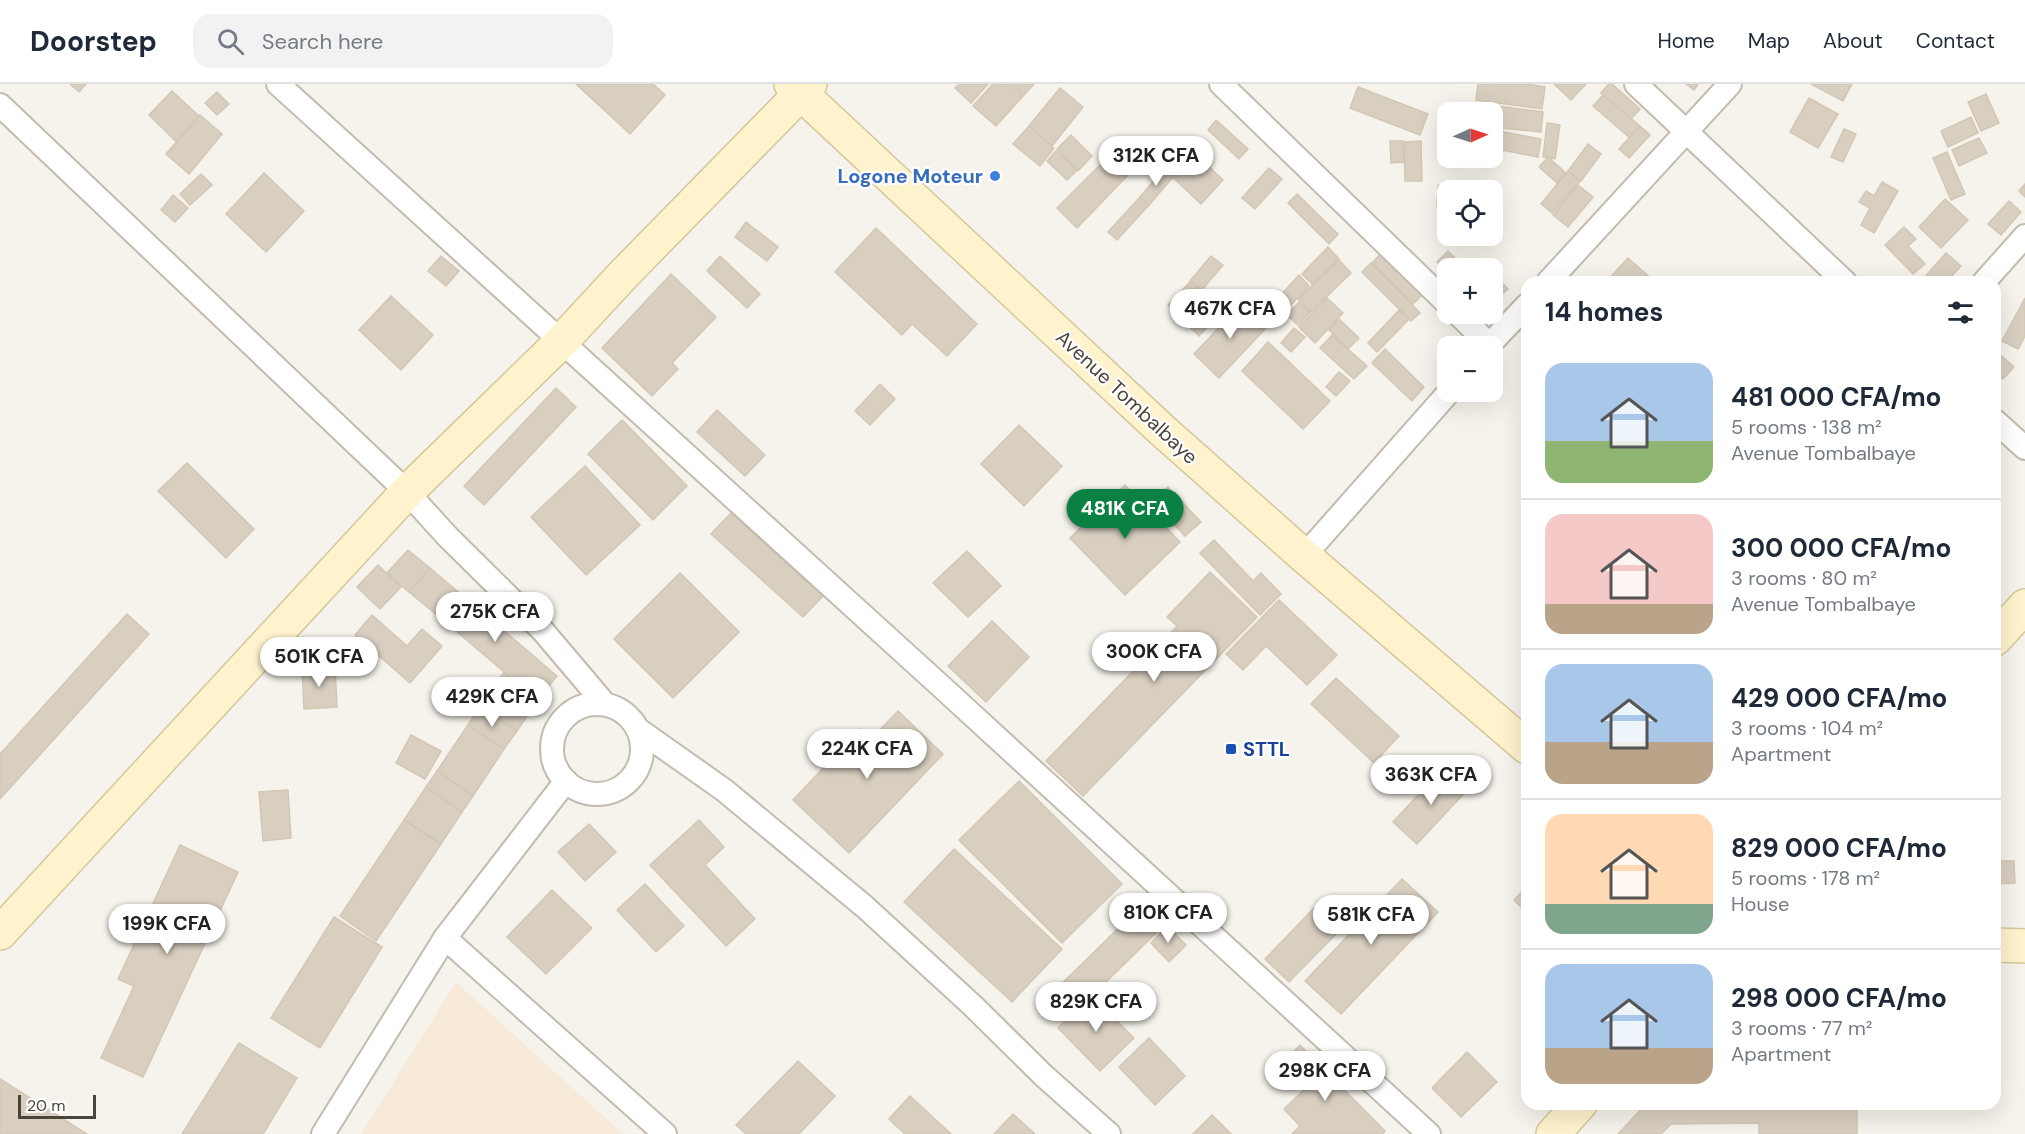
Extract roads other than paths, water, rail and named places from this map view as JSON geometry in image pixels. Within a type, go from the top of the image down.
[{"type":"street","points":[[278,84],[962,705],[1429,1134]]},
{"type":"street","points":[[1221,84],[1437,293]]},
{"type":"street","points":[[1636,84],[1839,276]]},
{"type":"street","points":[[1554,276],[1730,84]]},
{"type":"street","points":[[0,933],[407,492],[561,342],[801,87]]},
{"type":"street","name":"Avenue Tombalbaye","points":[[801,87],[1163,431],[1304,556],[1521,742]]},
{"type":"street","points":[[0,105],[407,492],[448,537],[543,631],[604,703],[625,713],[639,730],[724,790],[865,907],[1109,1134]]},
{"type":"street","points":[[1989,276],[2025,236]]},
{"type":"street","points":[[1498,336],[1521,311]]},
{"type":"street","points":[[1468,324],[1479,336]]},
{"type":"street","points":[[1304,556],[1440,402]]},
{"type":"street","points":[[2001,426],[2025,448]]},
{"type":"street","points":[[2001,632],[2025,606]]},
{"type":"street","points":[[604,703],[583,705],[565,716],[554,735],[552,756],[557,770],[566,781],[578,790],[592,794],[606,793],[619,788],[629,781],[642,757],[639,730]]},
{"type":"street","points":[[323,1134],[445,938],[566,781]]},
{"type":"street","points":[[445,938],[665,1134]]},
{"type":"street","points":[[2001,945],[2025,946]]},
{"type":"street","points":[[1553,1134],[1575,1110]]},
{"type":"place","name":"Logone Moteur","points":[[995,176]]},
{"type":"place","name":"STTL","points":[[1231,749]]}]
